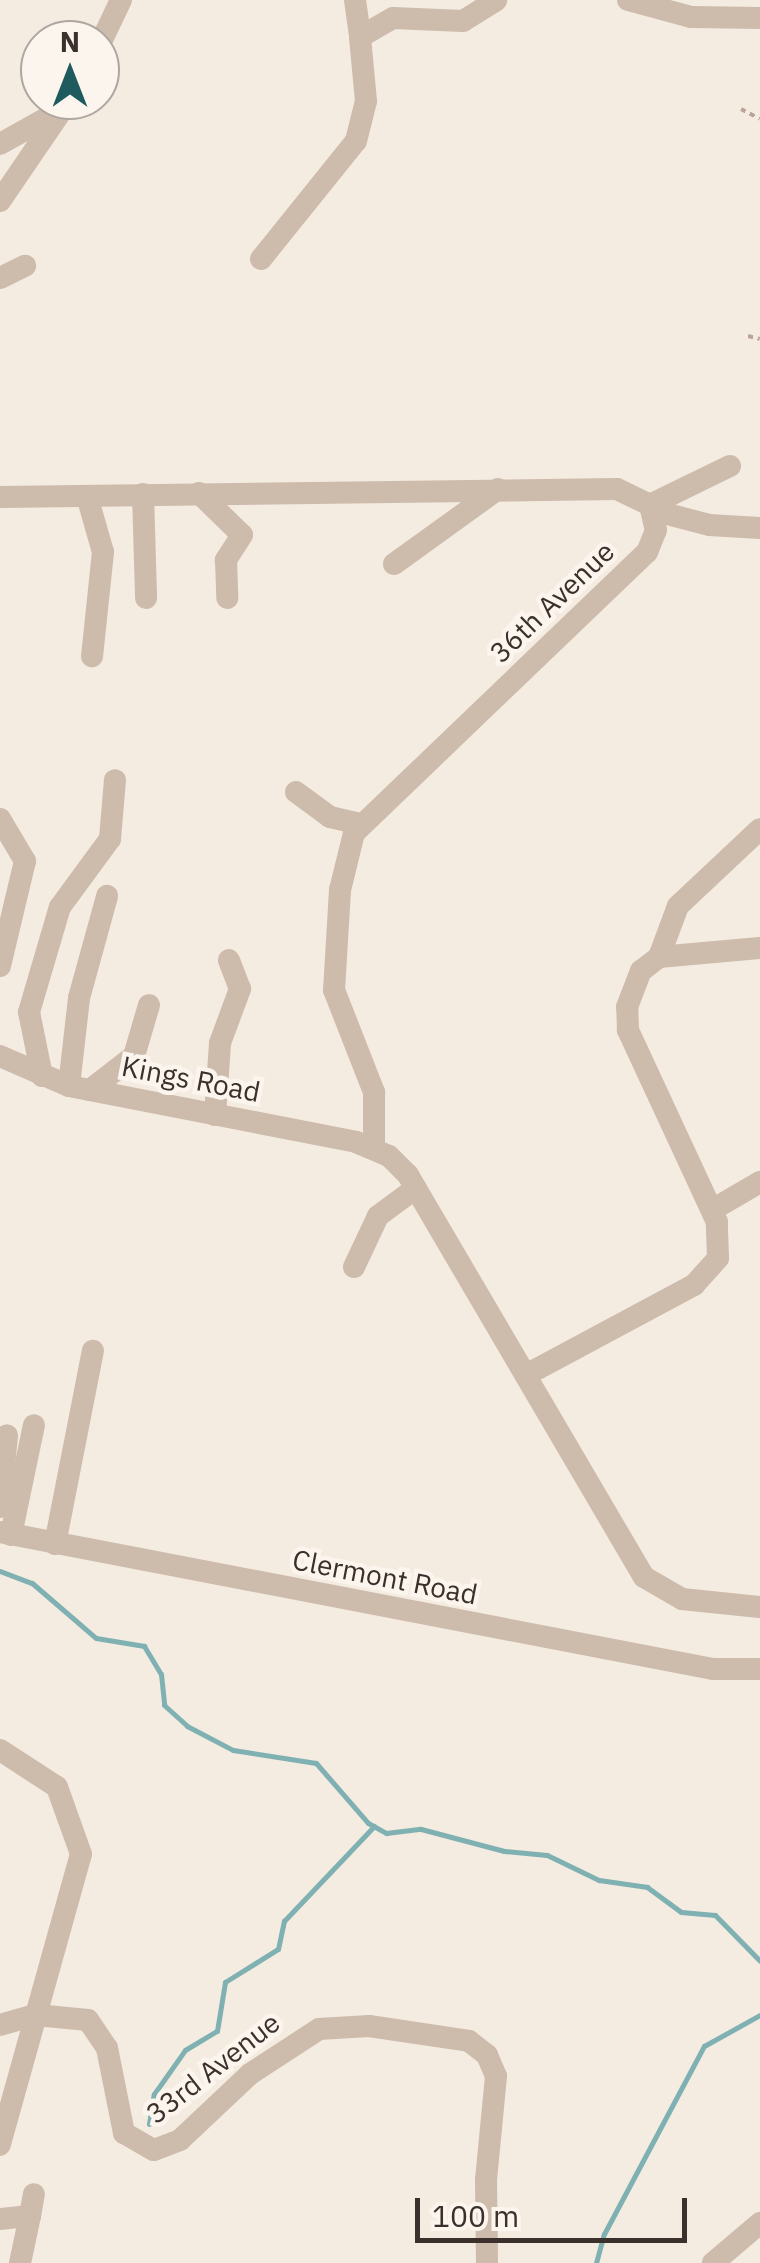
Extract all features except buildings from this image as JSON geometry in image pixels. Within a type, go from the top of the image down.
[{"type":"street","points":[[261,260],[356,141],[366,101],[355,0]]},
{"type":"street","points":[[360,37],[393,18],[464,21],[496,0]]},
{"type":"street","points":[[628,0],[690,17],[760,18]]},
{"type":"street","points":[[0,144],[40,120]]},
{"type":"street","points":[[0,201],[56,120]]},
{"type":"street","points":[[0,278],[25,266]]},
{"type":"street","points":[[651,507],[730,466]]},
{"type":"street","points":[[0,497],[617,488],[651,507],[709,526],[760,528]]},
{"type":"street","points":[[394,564],[498,490]]},
{"type":"street","points":[[199,493],[242,535],[226,560],[227,598]]},
{"type":"street","points":[[144,494],[146,598]]},
{"type":"street","points":[[87,496],[103,552],[92,656]]},
{"type":"street","name":"36th Avenue","points":[[374,1147],[374,1092],[334,990],[340,890],[360,824],[647,552],[656,530],[651,507]]},
{"type":"street","points":[[42,1076],[31,1028],[32,1000],[60,906],[110,839],[114,780]]},
{"type":"street","points":[[296,792],[330,817],[360,824]]},
{"type":"street","points":[[0,820],[25,860],[0,966]]},
{"type":"street","points":[[526,1374],[704,1278],[722,1240],[712,1210],[628,1030],[630,990],[659,957],[678,906],[760,829]]},
{"type":"street","points":[[80,1088],[79,998],[107,896]]},
{"type":"street","points":[[659,957],[760,948]]},
{"type":"street","points":[[215,1114],[220,1043],[240,989],[230,960]]},
{"type":"street","points":[[80,1088],[134,1056],[149,1005]]},
{"type":"street","name":"Kings Road","points":[[0,1056],[80,1088],[374,1147]]},
{"type":"street","points":[[374,1147],[399,1164],[416,1188],[644,1578],[682,1599],[760,1607]]},
{"type":"street","points":[[712,1210],[760,1182]]},
{"type":"street","points":[[354,1267],[378,1216],[416,1188]]},
{"type":"street","points":[[56,1544],[93,1351]]},
{"type":"street","points":[[6,1534],[34,1425]]},
{"type":"street","points":[[0,1507],[6,1435]]},
{"type":"street","name":"Clermont Road","points":[[6,1534],[714,1670],[760,1669]]},
{"type":"street","points":[[0,1750],[35,1767],[57,1787],[79,1835],[80,1873],[0,2144]]},
{"type":"street","points":[[0,2025],[36,2015]]},
{"type":"street","name":"33rd Avenue","points":[[36,2015],[77,2016],[95,2027],[107,2048],[124,2133],[154,2150],[180,2140],[250,2074],[319,2028],[370,2026],[470,2040],[488,2055],[496,2076],[486,2180],[487,2263]]},
{"type":"street","points":[[0,2219],[32,2205],[20,2263]]},
{"type":"street","points":[[713,2263],[760,2224]]},
{"type":"path","points":[[742,108],[760,119]]},
{"type":"path","points":[[748,336],[760,338]]},
{"type":"waterway","points":[[0,1571],[32,1583],[96,1638],[144,1646],[161,1674],[164,1705],[187,1726],[233,1750],[316,1763],[368,1823],[386,1833],[421,1829],[504,1851],[547,1855],[599,1880],[647,1887],[681,1912],[715,1915],[760,1961]]},
{"type":"waterway","points":[[149,2124],[154,2094],[185,2050],[217,2031],[225,1982],[278,1949],[284,1921],[374,1826]]},
{"type":"waterway","points":[[596,2263],[604,2234],[704,2046],[760,2015]]}]
